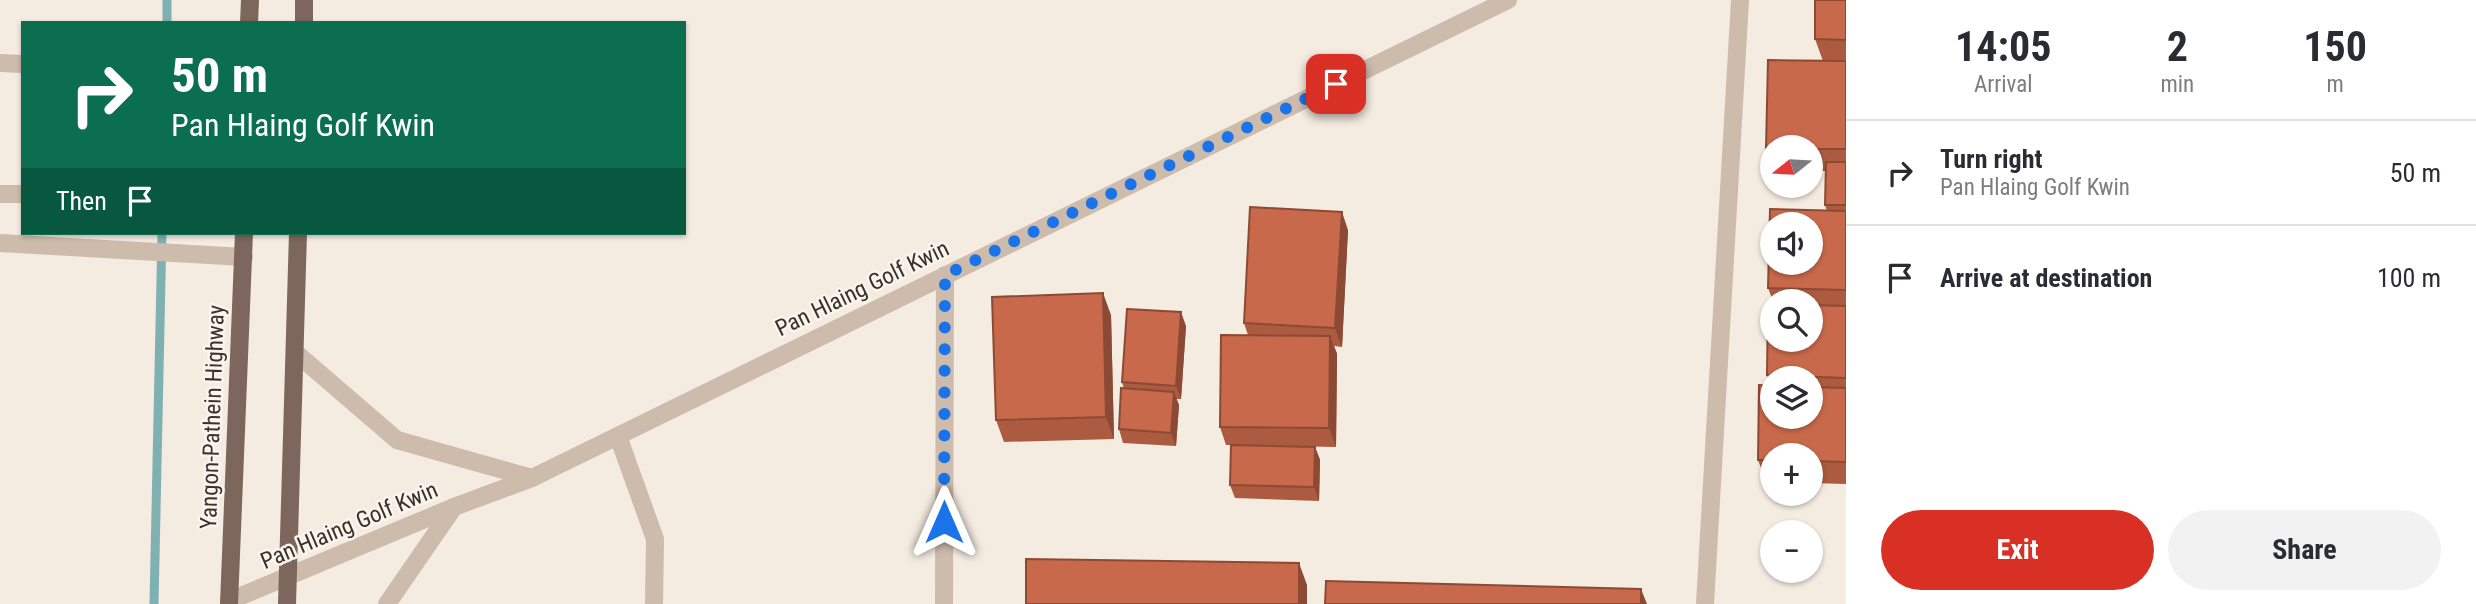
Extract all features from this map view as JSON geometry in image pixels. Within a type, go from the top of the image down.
[{"type":"main road","points":[[249,21],[250,0]]},
{"type":"main road","points":[[304,0],[304,21]]},
{"type":"main road","name":"Yangon-Pathein Highway","points":[[229,603],[244,235]]},
{"type":"main road","points":[[287,604],[298,235]]},
{"type":"street","name":"Pan Hlaing Golf Kwin","points":[[229,603],[454,507],[532,478],[1508,0]]},
{"type":"street","points":[[1705,604],[1740,0]]},
{"type":"street","points":[[0,63],[21,64]]},
{"type":"street","points":[[0,194],[21,194]]},
{"type":"street","points":[[0,243],[244,257]]},
{"type":"street","points":[[944,604],[945,275]]},
{"type":"street","points":[[296,353],[397,440],[532,478]]},
{"type":"street","points":[[618,436],[655,539],[654,604]]},
{"type":"street","points":[[387,604],[454,507]]},
{"type":"building","points":[[1815,0],[1846,0],[1846,40],[1815,39]]},
{"type":"building","points":[[1768,60],[1846,61],[1846,149],[1824,149],[1824,135],[1766,135]]},
{"type":"building","points":[[1826,162],[1846,162],[1846,205],[1825,205]]},
{"type":"building","points":[[1250,207],[1342,212],[1335,328],[1244,323]]},
{"type":"building","points":[[1770,209],[1846,211],[1846,290],[1768,288],[1768,275],[1823,275],[1823,212],[1770,212]]},
{"type":"building","points":[[1103,293],[1106,417],[996,420],[992,297]]},
{"type":"building","points":[[1823,305],[1846,306],[1846,378],[1823,377],[1823,366],[1767,366],[1767,352],[1823,352]]},
{"type":"building","points":[[1127,309],[1181,312],[1176,386],[1122,382]]},
{"type":"building","points":[[1221,335],[1330,336],[1329,428],[1220,427]]},
{"type":"building","points":[[1759,385],[1760,429],[1823,429],[1823,387],[1846,388],[1846,462],[1823,461],[1823,443],[1760,443],[1758,460]]},
{"type":"building","points":[[1121,388],[1174,392],[1171,433],[1119,429]]},
{"type":"building","points":[[1231,445],[1315,447],[1314,487],[1230,485]]},
{"type":"building","points":[[1026,559],[1299,563],[1299,604],[1026,604]]},
{"type":"building","points":[[1326,581],[1641,589],[1641,604],[1325,604]]},
{"type":"waterway","points":[[167,0],[167,21]]},
{"type":"waterway","points":[[154,604],[162,235]]},
{"type":"route","points":[[944,522],[945,275],[1336,84]]}]
